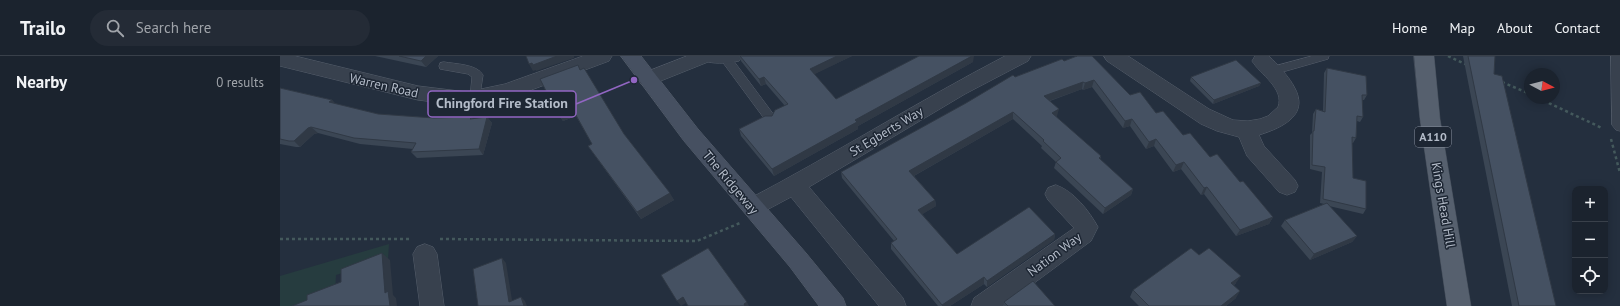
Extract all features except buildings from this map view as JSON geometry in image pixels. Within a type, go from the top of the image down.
[{"type":"main road","name":"The Ridgeway","points":[[631,56],[691,135],[750,217],[798,260],[834,306]]},
{"type":"main road","name":"Kings Head Hill","points":[[1424,56],[1435,154],[1454,261],[1459,306]]},
{"type":"street","name":"Warren Road","points":[[280,60],[418,93],[442,97],[475,98],[508,91],[602,56]]},
{"type":"street","points":[[648,79],[705,56]]},
{"type":"street","name":"St Egberts Way","points":[[750,217],[795,185],[958,89],[1021,56]]},
{"type":"street","points":[[1114,56],[1199,114],[1235,129],[1247,131],[1277,120],[1285,114],[1290,103],[1287,90],[1263,63]]},
{"type":"street","points":[[1247,131],[1255,150],[1287,186]]},
{"type":"street","points":[[795,185],[894,306]]},
{"type":"street","name":"Nation Way","points":[[983,306],[1083,234],[1086,227],[1082,219],[1056,194]]},
{"type":"street","points":[[424,244],[432,306]]},
{"type":"lane","points":[[722,56],[770,118]]},
{"type":"lane","points":[[1263,63],[1324,56]]},
{"type":"lane","points":[[1616,56],[1618,125],[1620,127]]},
{"type":"lane","points":[[444,66],[471,71],[478,76],[475,98]]},
{"type":"path","points":[[1448,56],[1468,66]]},
{"type":"path","points":[[1496,78],[1524,91]]},
{"type":"path","points":[[1551,104],[1608,131]]},
{"type":"path","points":[[1610,138],[1620,173]]},
{"type":"path","points":[[280,239],[424,244],[697,241],[742,222],[750,217]]},
{"type":"green space","points":[[389,244],[388,259],[336,275],[335,294],[303,306],[280,306],[280,276]]},
{"type":"place","name":"Chingford Fire Station","points":[[634,80]]}]
